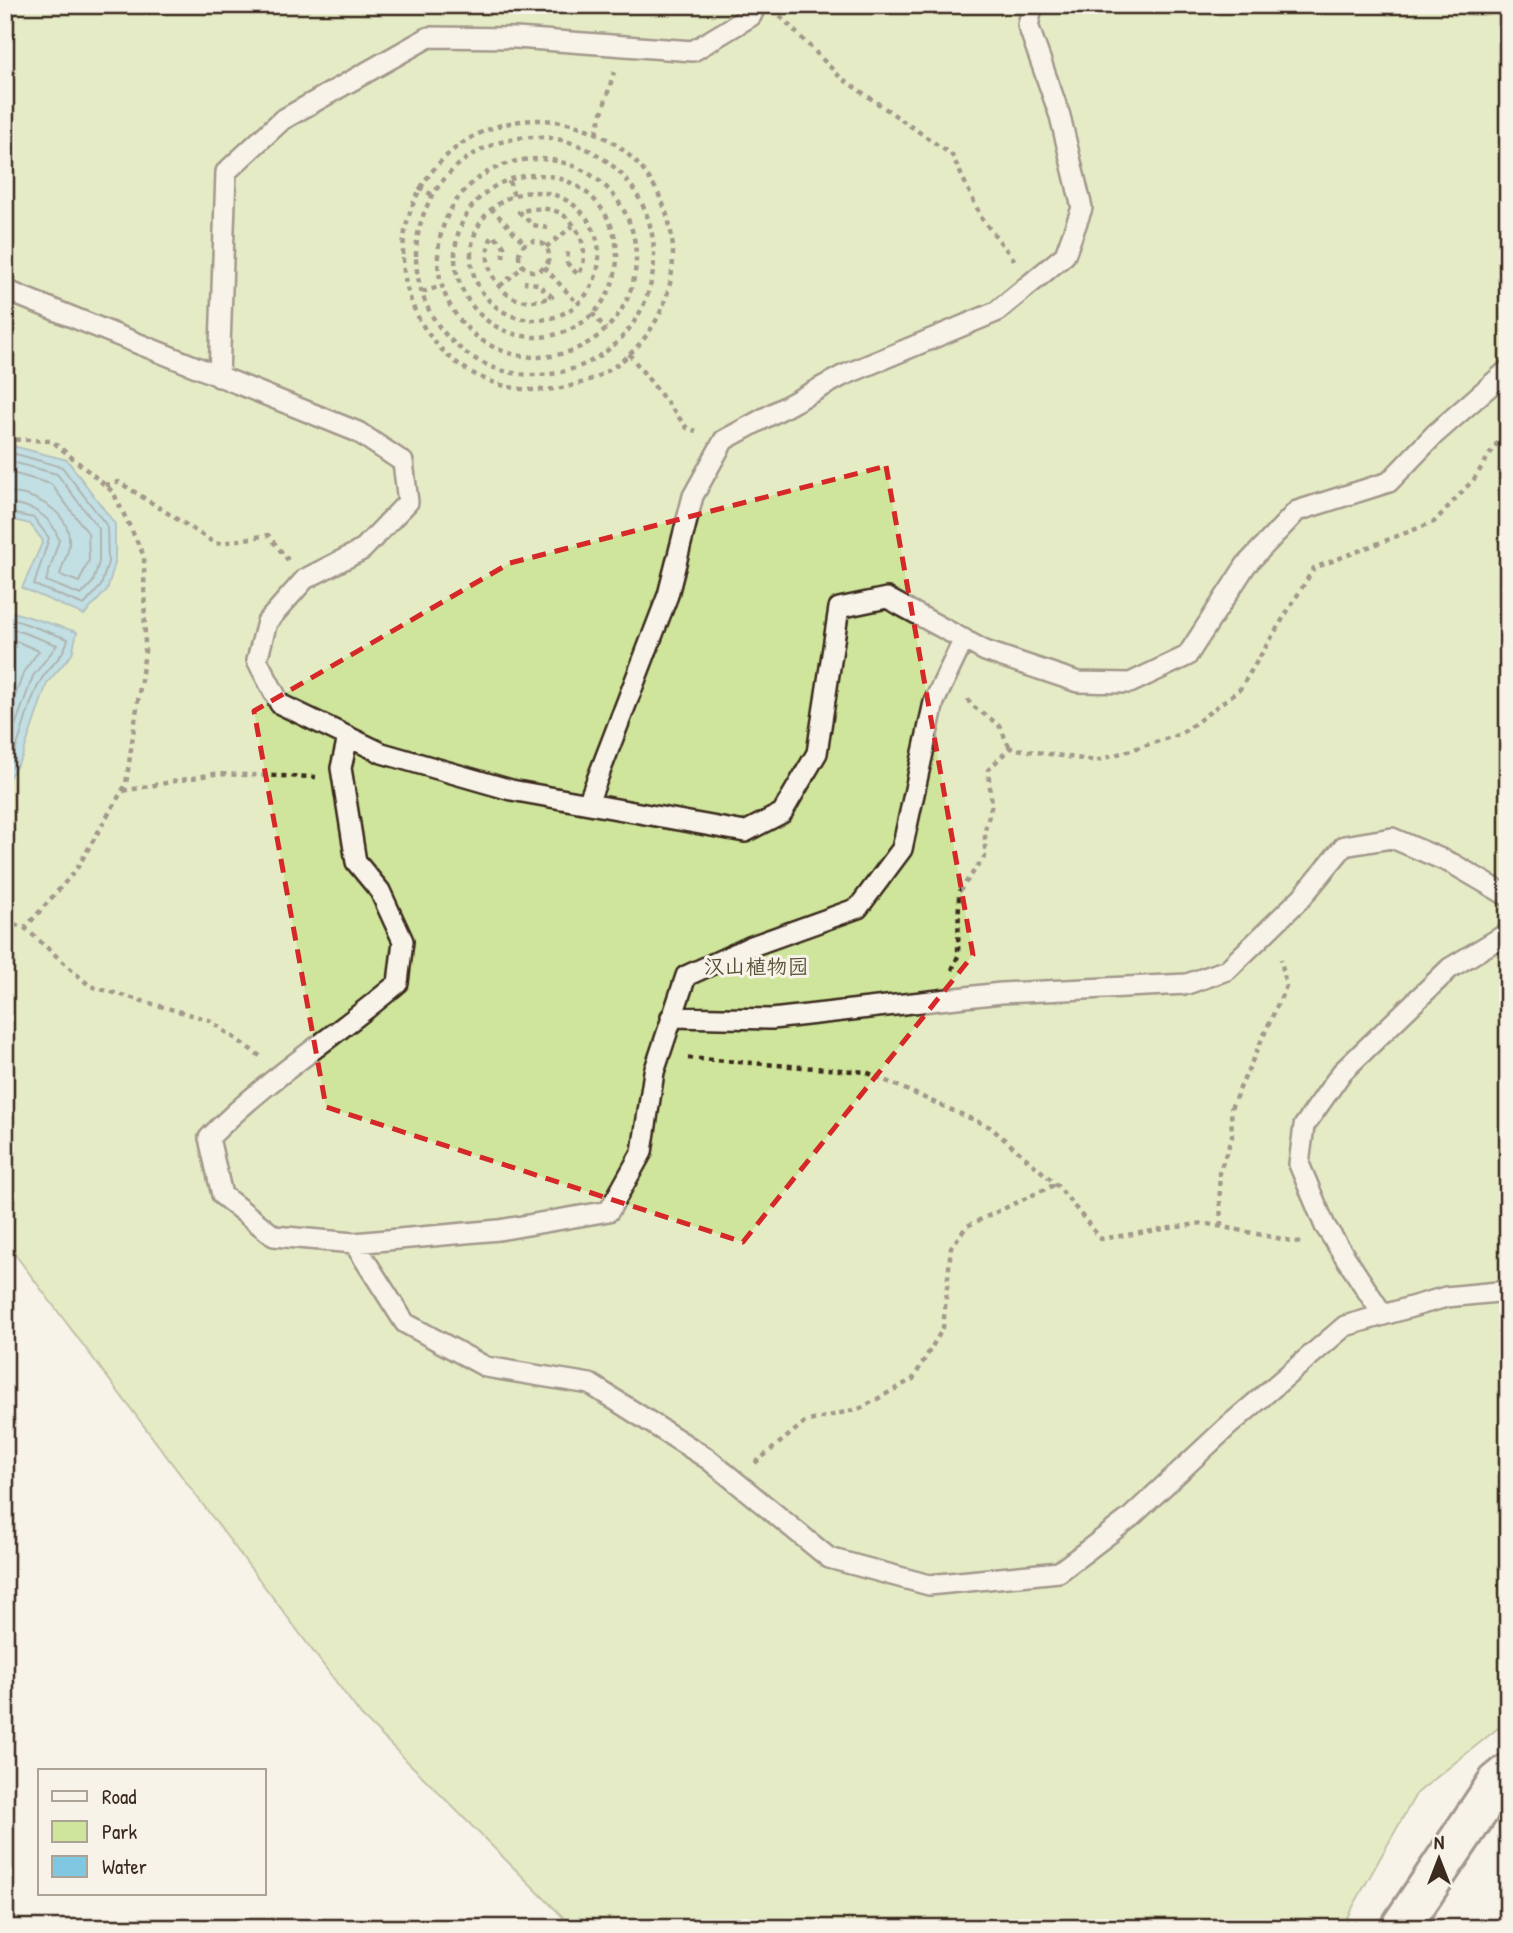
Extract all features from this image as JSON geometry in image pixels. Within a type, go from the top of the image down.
[{"type":"street","points":[[1400,1928],[1497,1783],[1508,1774]]},
{"type":"lane","points":[[219,377],[226,172],[282,120],[429,37],[516,38],[693,51],[751,16],[756,5]]},
{"type":"lane","points":[[588,803],[668,595],[693,496],[724,440],[842,376],[996,312],[1065,255],[1082,208],[1060,116],[1028,25],[1033,5]]},
{"type":"lane","points":[[5,290],[358,432],[403,461],[408,502],[362,550],[304,579],[267,622],[257,660],[280,704],[382,753],[511,790],[745,832],[782,813],[817,753],[839,608],[887,598],[985,651],[1078,682],[1130,683],[1187,656],[1246,565],[1297,511],[1389,482],[1454,416],[1508,370]]},
{"type":"lane","points":[[348,737],[341,768],[356,862],[380,891],[403,941],[398,983],[354,1020],[246,1100],[209,1138],[222,1195],[274,1236],[354,1243],[499,1230],[610,1211],[642,1152],[654,1072],[685,976],[752,946],[858,908],[902,849],[934,702],[964,639]]},
{"type":"lane","points":[[671,1017],[772,1019],[1001,993],[1187,984],[1227,970],[1302,897],[1344,846],[1392,838],[1453,864],[1508,896]]},
{"type":"lane","points":[[1383,1315],[1325,1226],[1299,1164],[1304,1126],[1342,1072],[1450,968],[1508,933]]},
{"type":"lane","points":[[354,1243],[405,1323],[486,1367],[590,1384],[708,1460],[829,1558],[929,1585],[1059,1572],[1131,1517],[1227,1427],[1345,1326],[1446,1297],[1508,1291]]},
{"type":"path","points":[[778,14],[840,77],[952,155],[982,219],[1032,282]]},
{"type":"path","points":[[596,133],[622,47]]},
{"type":"path","points":[[523,119],[565,121],[596,133],[610,138],[645,170],[668,211],[675,258],[666,305],[640,345],[629,354],[603,374],[558,390],[511,388],[471,373],[437,347],[413,311],[402,270],[403,227],[419,187],[445,154],[481,130],[523,119]]},
{"type":"path","points":[[551,138],[590,150],[622,174],[645,208],[655,247],[651,288],[634,325],[605,354],[568,371],[528,376],[488,366],[456,346],[432,317],[422,292],[418,282],[416,245],[425,208],[446,177],[475,153],[510,139],[551,138]]},
{"type":"path","points":[[532,158],[564,162],[593,175],[617,198],[632,226],[637,258],[632,290],[617,318],[606,329],[593,341],[564,354],[532,358],[499,351],[470,333],[449,307],[438,275],[438,241],[449,210],[470,183],[499,166],[532,158]]},
{"type":"path","points":[[547,176],[572,184],[593,199],[609,221],[617,246],[616,273],[606,298],[593,313],[566,332],[540,337],[513,334],[488,323],[469,303],[457,279],[454,252],[460,226],[474,203],[495,186],[520,177],[547,176]]},
{"type":"path","points":[[509,181],[514,196]]},
{"type":"path","points":[[419,187],[434,196]]},
{"type":"path","points":[[529,192],[550,193],[569,201],[585,215],[595,233],[600,252],[598,273],[589,292],[578,304],[556,318],[534,321],[512,318],[493,307],[478,289],[471,269],[470,247],[477,226],[491,208],[514,196],[529,192]]},
{"type":"path","points":[[491,208],[526,245]]},
{"type":"path","points":[[548,228],[533,225],[519,212],[529,209],[559,212],[573,226],[581,238],[584,255],[583,268],[578,275],[567,263],[568,251]]},
{"type":"path","points":[[546,247],[573,226]]},
{"type":"path","points":[[503,258],[504,246],[493,235],[488,243],[488,255],[491,272],[500,286],[513,298],[528,301],[552,298],[538,284],[524,282]]},
{"type":"path","points":[[534,241],[546,247],[549,258],[544,267],[532,271],[524,266],[519,258],[526,245],[534,241]]},
{"type":"path","points":[[500,286],[524,266]]},
{"type":"path","points":[[544,267],[578,304]]},
{"type":"path","points":[[422,292],[442,286]]},
{"type":"path","points":[[593,313],[606,329]]},
{"type":"path","points":[[629,354],[687,428],[724,440]]},
{"type":"path","points":[[1010,748],[1096,761],[1181,734],[1240,689],[1314,568],[1434,522],[1474,479],[1508,426]]},
{"type":"path","points":[[5,439],[52,441],[105,485],[113,492],[144,556],[145,652],[126,784],[76,870],[25,928]]},
{"type":"path","points":[[105,485],[120,482],[216,544],[268,535],[304,579]]},
{"type":"path","points":[[953,662],[970,704],[999,725],[1010,748]]},
{"type":"path","points":[[940,1000],[957,956],[959,892],[985,856],[985,830],[992,804],[988,770],[1010,748]]},
{"type":"path","points":[[122,791],[214,774],[343,778]]},
{"type":"path","points":[[5,921],[25,928],[90,986],[209,1020],[284,1072]]},
{"type":"path","points":[[1221,1226],[1219,1173],[1232,1137],[1231,1108],[1286,985],[1274,925]]},
{"type":"path","points":[[659,1056],[866,1072],[990,1127],[1056,1184],[1101,1239],[1203,1223],[1342,1252]]},
{"type":"path","points":[[733,1480],[805,1422],[861,1408],[913,1379],[943,1328],[951,1247],[967,1226],[1056,1184]]},
{"type":"highlighted area","points":[[886,466],[973,955],[743,1242],[326,1107],[254,711],[510,563]]},
{"type":"green space","name":"汉山植物园","points":[[5,5],[1508,5],[1508,1720],[1416,1794],[1341,1928],[574,1928],[361,1715],[5,1241]]},
{"type":"water","points":[[5,444],[67,460],[115,524],[115,563],[107,590],[84,615],[22,588],[43,541],[30,524],[5,518]]},
{"type":"water","points":[[13,612],[77,632],[72,654],[47,683],[22,757],[5,784],[5,617]]}]
